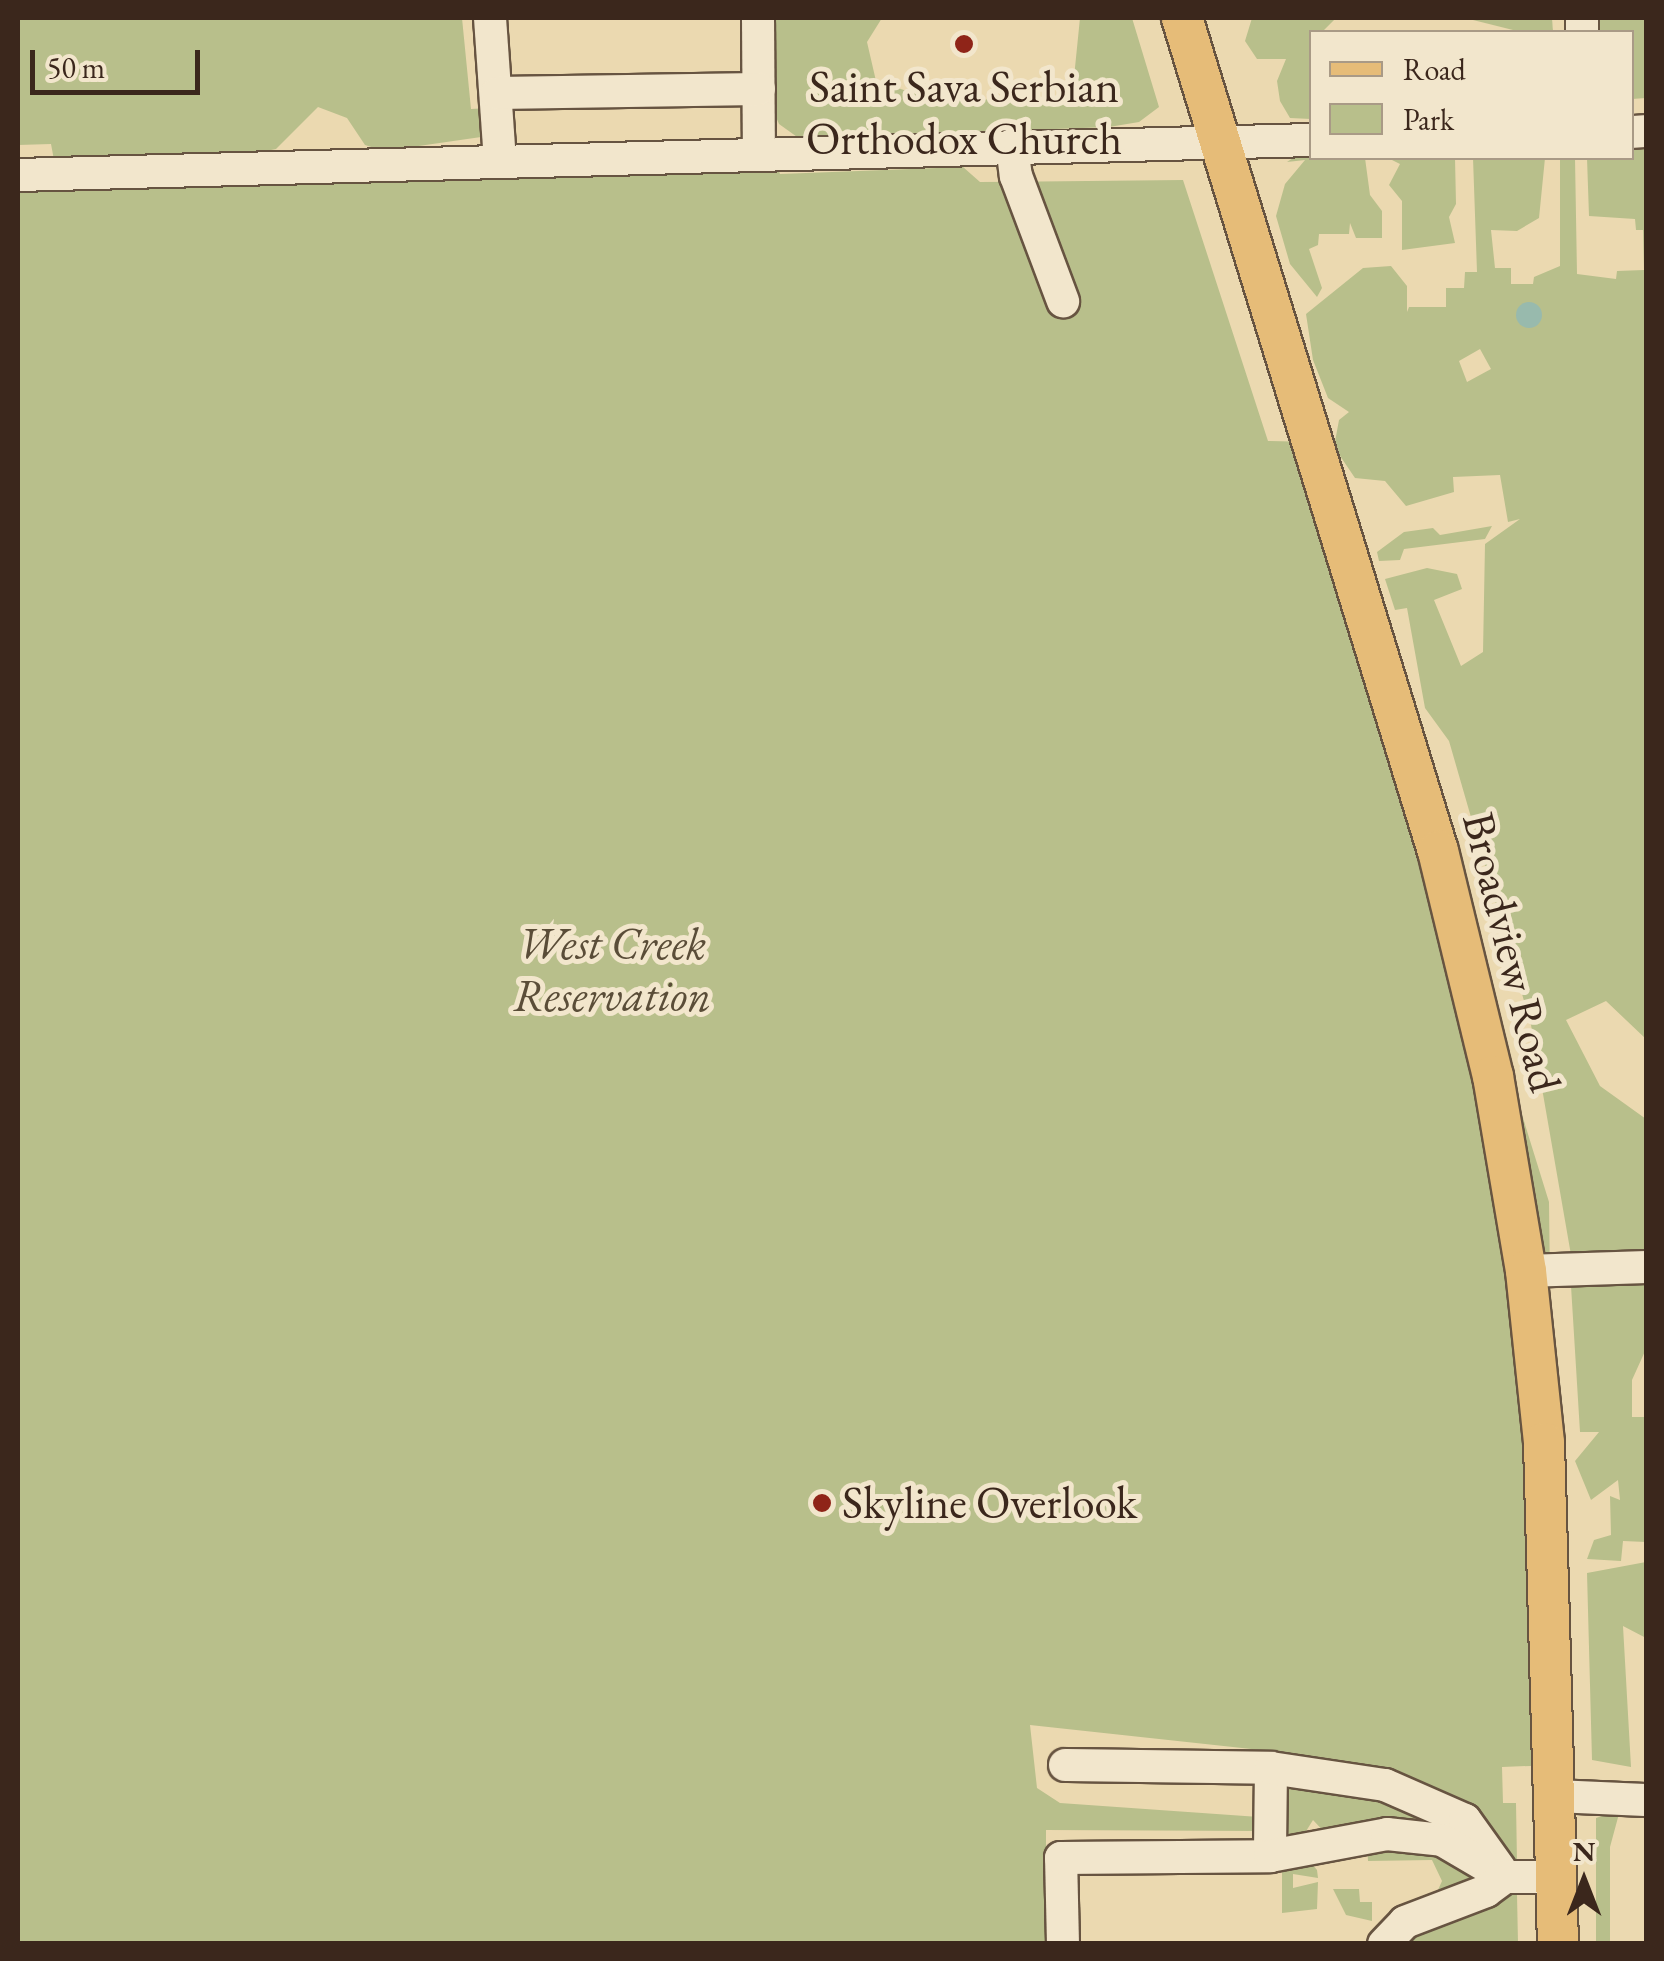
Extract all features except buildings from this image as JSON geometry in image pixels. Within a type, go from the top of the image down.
[{"type":"main road","name":"Broadview Road","points":[[1182,18],[1460,931],[1526,1271],[1548,1513],[1558,1944]]},
{"type":"street","points":[[490,18],[500,160]]},
{"type":"street","points":[[758,18],[759,153]]},
{"type":"street","points":[[497,93],[759,89]]},
{"type":"street","points":[[18,175],[1309,140]]},
{"type":"street","points":[[1012,146],[1016,176],[1063,301]]},
{"type":"street","points":[[1526,1271],[1646,1268]]},
{"type":"street","points":[[1065,1765],[1271,1768],[1385,1785],[1465,1820],[1505,1876]]},
{"type":"street","points":[[1270,1856],[1271,1768]]},
{"type":"street","points":[[1554,1796],[1646,1800]]},
{"type":"street","points":[[1062,1944],[1061,1858],[1270,1856],[1388,1834],[1442,1840],[1505,1876],[1557,1877]]},
{"type":"street","points":[[1384,1944],[1405,1922],[1486,1891],[1505,1876]]},
{"type":"green space","points":[[18,18],[462,18],[471,109],[490,108],[488,136],[384,151],[365,145],[347,118],[318,107],[276,149],[251,154],[54,160],[51,144],[18,145]]},
{"type":"green space","points":[[770,18],[882,18],[867,42],[876,81],[938,101],[1072,97],[1080,18],[1132,18],[1159,107],[1139,122],[1109,127],[800,139],[779,124],[772,108]]},
{"type":"green space","points":[[1252,18],[1336,18],[1324,30],[1309,30],[1309,119],[1290,118],[1280,101],[1277,81],[1286,59],[1257,59],[1245,41]]},
{"type":"green space","points":[[1465,18],[1552,18],[1553,30],[1513,30]]},
{"type":"green space","points":[[1590,18],[1646,18],[1646,98],[1634,99],[1634,30],[1590,30]]},
{"type":"green space","points":[[1634,142],[1640,142],[1646,152],[1646,1039],[1606,1001],[1566,1020],[1600,1086],[1646,1119],[1646,1257],[1571,1255],[1531,1025],[1449,741],[1425,708],[1407,608],[1395,610],[1385,579],[1427,568],[1457,574],[1462,589],[1434,600],[1461,666],[1483,652],[1485,544],[1520,519],[1508,522],[1500,475],[1453,477],[1454,492],[1406,506],[1385,481],[1355,478],[1334,447],[1339,420],[1349,412],[1328,398],[1313,360],[1306,314],[1363,268],[1391,266],[1407,286],[1407,312],[1409,307],[1446,307],[1446,288],[1464,288],[1465,272],[1477,272],[1473,160],[1545,160],[1539,218],[1517,231],[1491,230],[1495,268],[1511,268],[1511,284],[1533,284],[1534,277],[1560,266],[1560,160],[1575,160],[1577,274],[1616,279],[1617,271],[1644,270],[1643,230],[1636,230],[1635,219],[1589,216],[1587,160],[1634,160]],"holes":[[[1480,349],[1491,369],[1467,382],[1459,361]]]},
{"type":"green space","points":[[1299,154],[1309,155],[1309,160],[1365,160],[1370,195],[1382,211],[1382,238],[1356,238],[1350,223],[1349,234],[1319,234],[1318,245],[1309,249],[1322,288],[1317,297],[1290,264],[1276,216],[1285,184],[1305,160],[1287,162]]},
{"type":"green space","name":"West Creek Reservation","points":[[773,156],[780,174],[963,167],[980,182],[1183,180],[1268,441],[1314,442],[1549,1202],[1556,1765],[1502,1767],[1503,1803],[1516,1803],[1517,1862],[1329,1837],[1313,1820],[1298,1844],[1284,1829],[1286,1784],[1309,1773],[1288,1753],[1030,1725],[1037,1788],[1060,1803],[1259,1817],[1259,1831],[1046,1830],[1046,1943],[18,1943],[18,177]]},
{"type":"green space","points":[[1392,160],[1455,160],[1456,204],[1449,217],[1455,243],[1402,250],[1402,201],[1389,185],[1400,164]]},
{"type":"green space","points":[[1492,526],[1485,539],[1404,549],[1400,560],[1379,561],[1377,552],[1404,532],[1433,528],[1440,535]]},
{"type":"green space","points":[[1646,1283],[1646,1349],[1632,1380],[1632,1417],[1646,1417],[1646,1542],[1623,1541],[1621,1561],[1587,1559],[1594,1540],[1611,1535],[1610,1496],[1620,1500],[1618,1480],[1591,1500],[1575,1461],[1599,1432],[1580,1432],[1571,1286]]},
{"type":"green space","points":[[1646,1562],[1646,1638],[1623,1626],[1631,1767],[1592,1760],[1587,1573]]},
{"type":"green space","points":[[1620,1810],[1610,1847],[1610,1943],[1596,1943],[1596,1818]]},
{"type":"green space","points":[[1367,1844],[1441,1848],[1481,1883],[1433,1901],[1442,1881],[1432,1860],[1368,1861]]},
{"type":"green space","points":[[1282,1863],[1311,1863],[1317,1870],[1318,1878],[1293,1874],[1293,1888],[1318,1882],[1317,1909],[1282,1913]]},
{"type":"green space","points":[[1333,1889],[1359,1889],[1360,1902],[1372,1902],[1372,1921],[1346,1915]]},
{"type":"green space","points":[[1501,1892],[1517,1895],[1518,1943],[1393,1944]]},
{"type":"shaded area","points":[[1529,302],[1538,306],[1542,315],[1538,324],[1529,328],[1520,324],[1516,315],[1520,306]]},
{"type":"place","name":"Saint Sava Serbian Orthodox Church","points":[[964,44]]},
{"type":"place","name":"Skyline Overlook","points":[[822,1503]]}]
